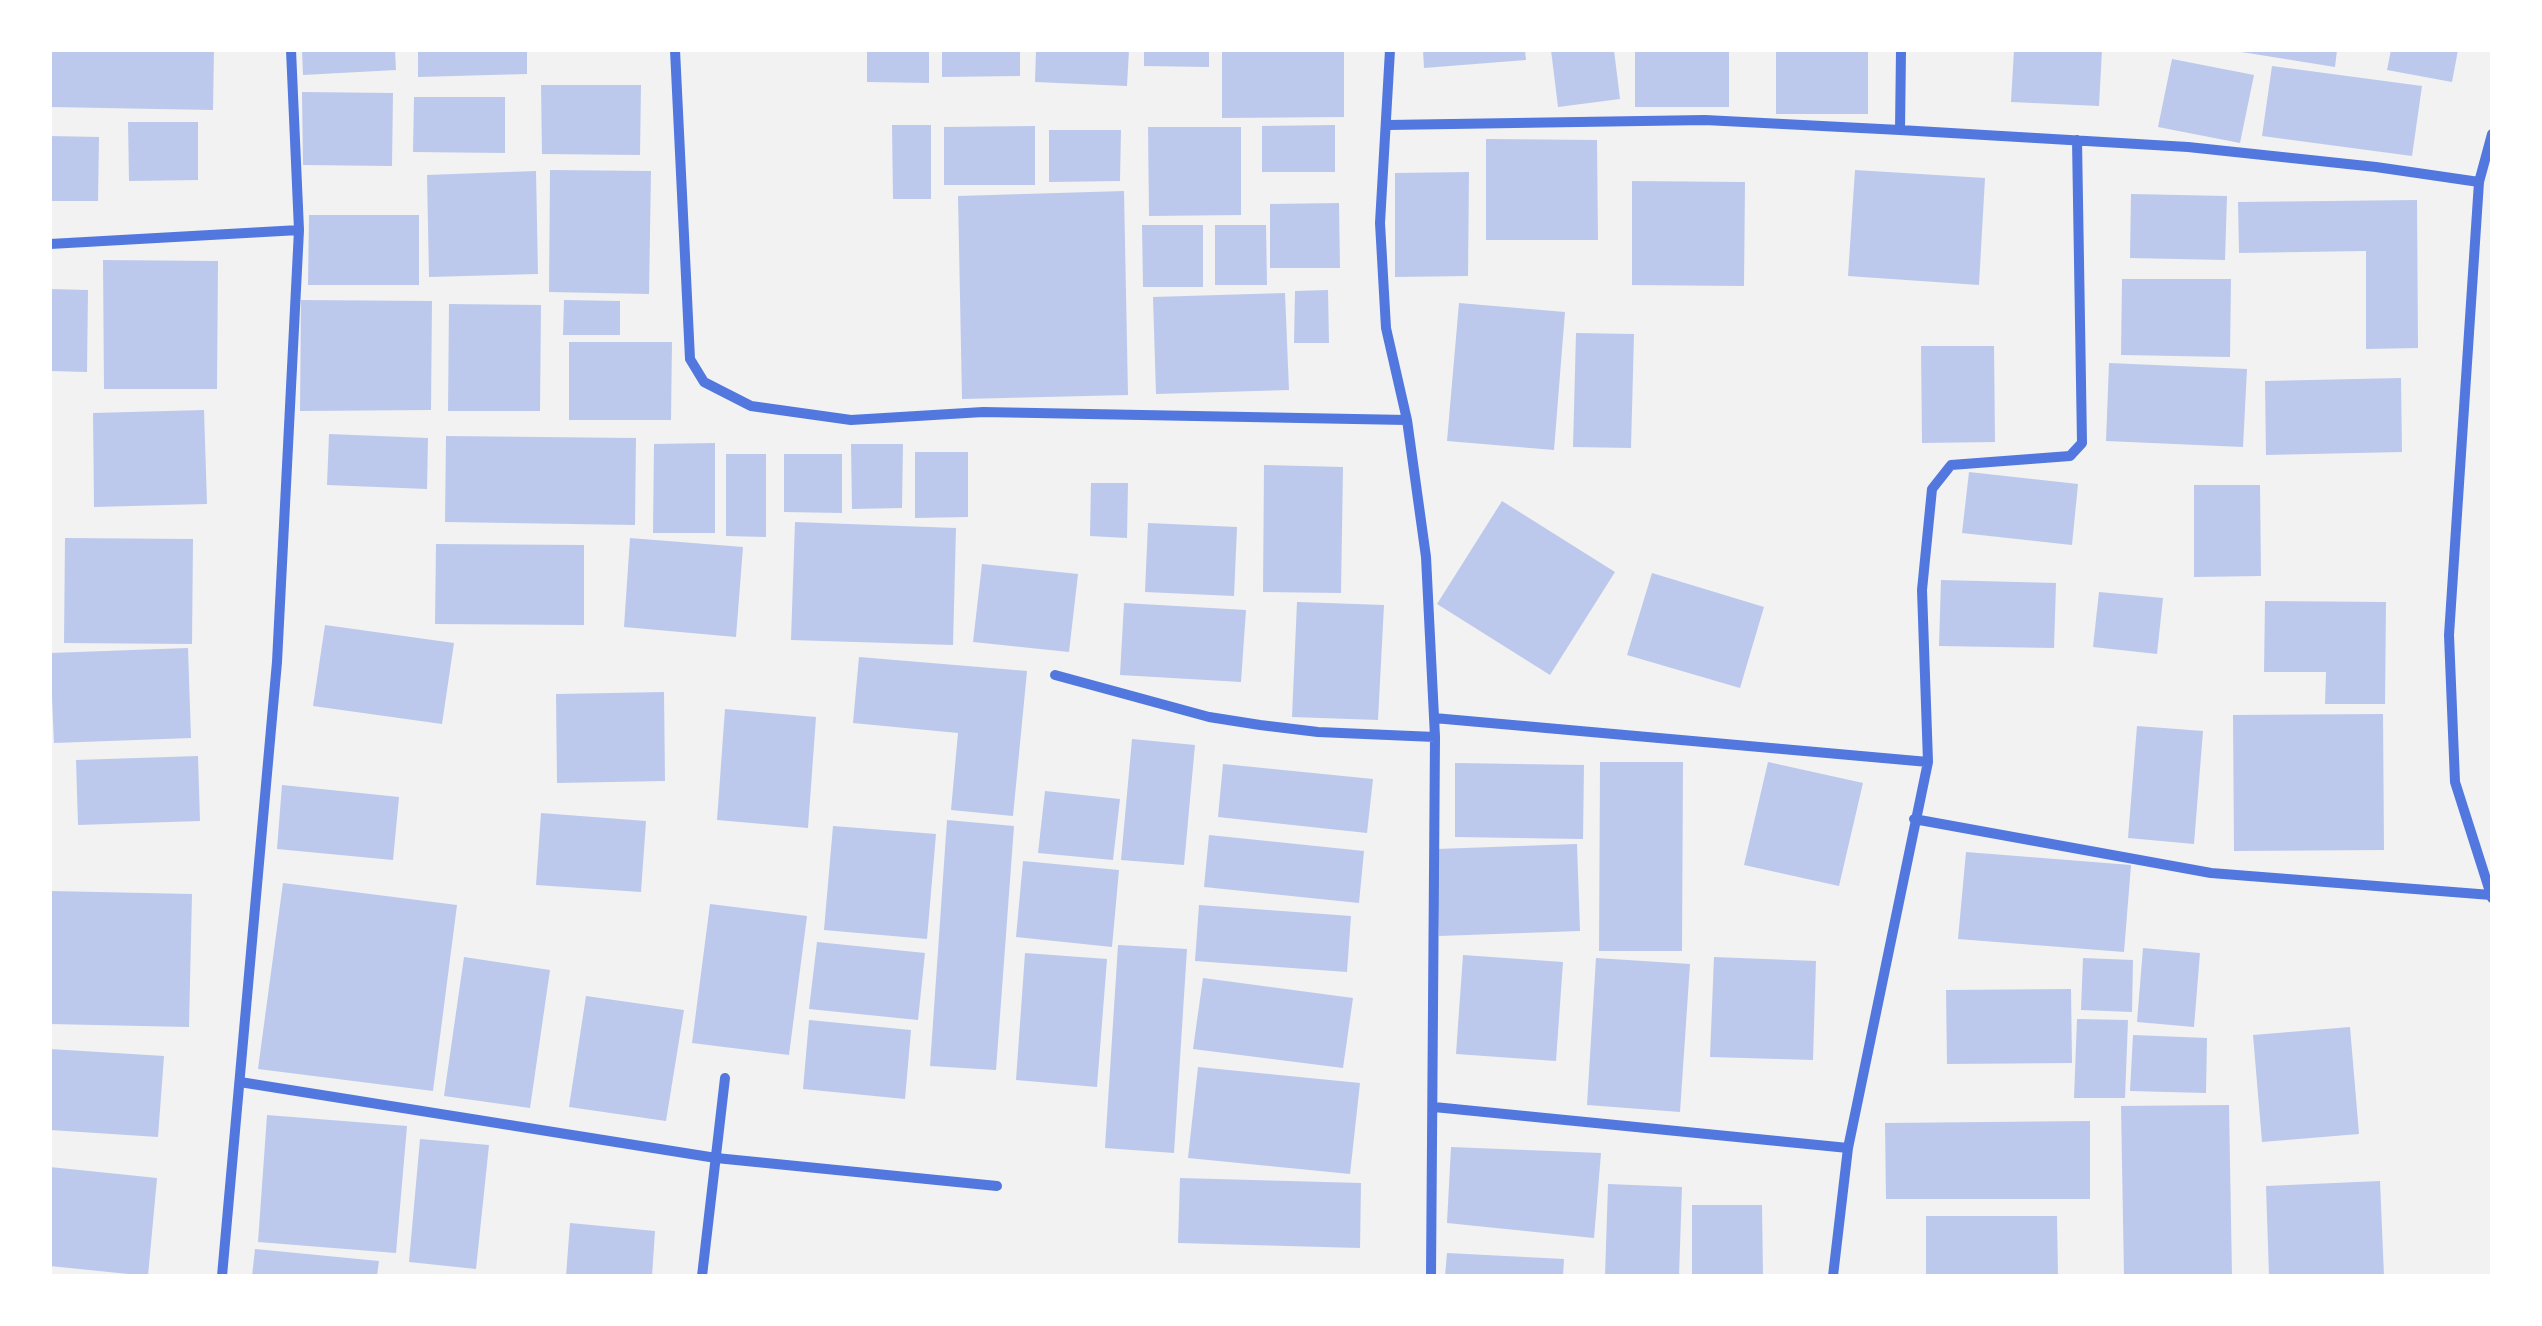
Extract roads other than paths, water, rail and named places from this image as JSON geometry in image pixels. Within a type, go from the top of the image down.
[{"type":"street","points":[[222,1276],[277,662],[300,230],[291,50]]},
{"type":"street","points":[[675,50],[690,359],[704,382],[751,406],[851,420],[984,412],[1406,420]]},
{"type":"street","points":[[1390,50],[1380,224],[1386,328],[1406,420],[1426,557],[1435,737],[1431,1276]]},
{"type":"street","points":[[1900,130],[1901,50]]},
{"type":"street","points":[[1388,124],[1705,120],[1900,130],[2188,147],[2479,182]]},
{"type":"street","points":[[1914,820],[2210,872],[2492,897],[2455,782],[2449,636],[2479,182],[2492,134]]},
{"type":"street","points":[[1833,1276],[1848,1148],[1928,762],[1922,590],[1932,489],[1951,464],[2070,456],[2082,443],[2077,140]]},
{"type":"street","points":[[50,244],[300,230]]},
{"type":"street","points":[[1054,675],[1209,717],[1318,732],[1435,737]]},
{"type":"street","points":[[1434,718],[1928,762]]},
{"type":"street","points":[[702,1276],[725,1078]]},
{"type":"street","points":[[240,1082],[716,1158],[998,1186]]},
{"type":"street","points":[[1434,1107],[1848,1148]]}]
